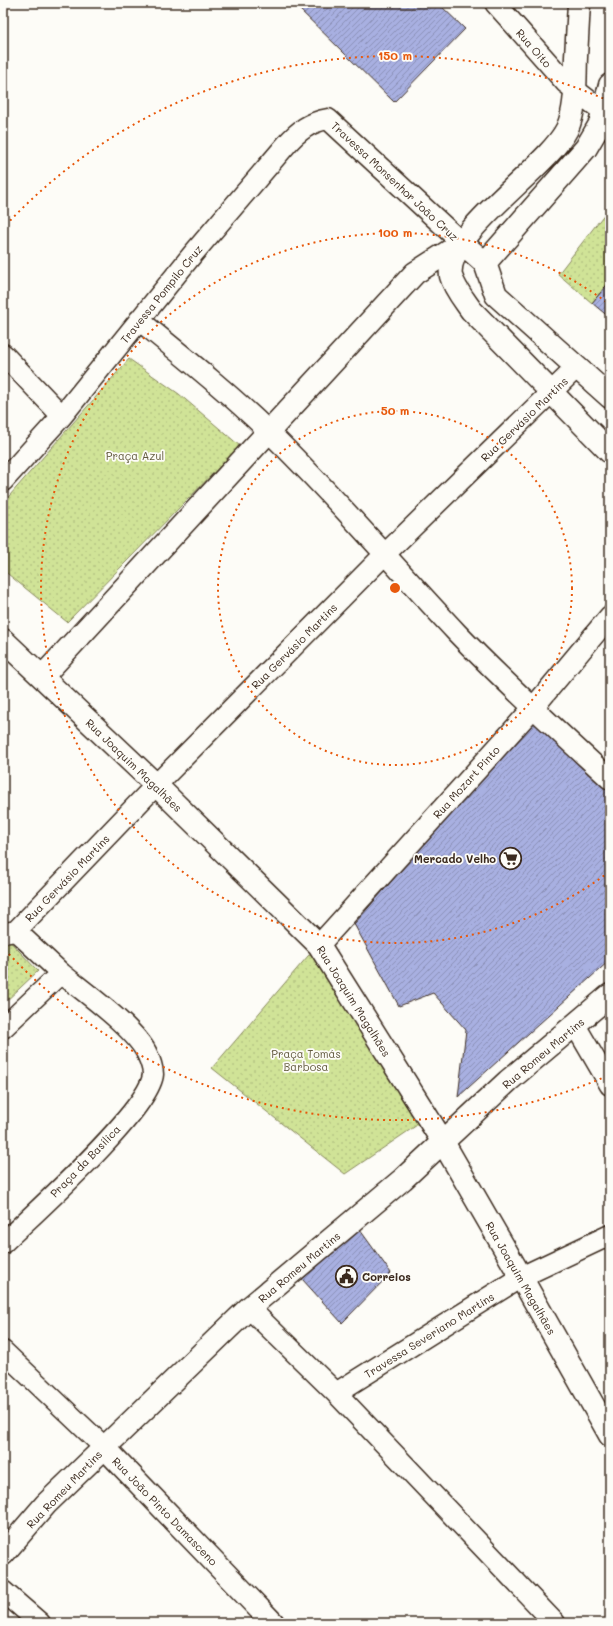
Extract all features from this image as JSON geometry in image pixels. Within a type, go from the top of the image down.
[{"type":"street","name":"Rua Oito","points":[[495,3],[566,83],[575,92],[604,112]]},
{"type":"street","points":[[42,677],[415,273],[462,243],[504,196],[530,173],[554,146],[566,129],[572,113],[575,92],[579,3]]},
{"type":"street","points":[[485,263],[586,148],[595,134],[604,112],[610,85]]},
{"type":"street","name":"Travessa Monsenhor João Cruz","points":[[328,119],[462,243]]},
{"type":"street","name":"Travessa Pompilo Cruz","points":[[3,481],[62,416],[139,320],[295,135],[317,121],[328,119]]},
{"type":"street","points":[[462,243],[485,263],[496,295],[610,397]]},
{"type":"street","points":[[462,243],[452,264],[451,276],[460,294],[471,310],[610,452]]},
{"type":"street","points":[[139,320],[213,380],[269,431],[334,498],[457,633],[533,708],[610,779]]},
{"type":"street","points":[[3,354],[62,416]]},
{"type":"street","name":"Rua Gervásio Martins","points":[[9,932],[385,554],[577,367]]},
{"type":"street","name":"Rua Mozart Pinto","points":[[320,945],[533,708],[610,616]]},
{"type":"street","name":"Rua Joaquim Magalhães","points":[[3,640],[156,785],[320,945],[442,1142],[521,1276],[610,1435]]},
{"type":"street","name":"Praça da Basílica","points":[[3,1243],[112,1137],[146,1092],[153,1074],[148,1056],[137,1036],[61,972],[9,932]]},
{"type":"street","points":[[3,1028],[61,972]]},
{"type":"street","name":"Rua Romeu Martins","points":[[3,1554],[46,1504],[250,1308],[337,1236],[508,1081],[610,995]]},
{"type":"street","points":[[576,1025],[610,1085]]},
{"type":"street","name":"Travessa Severiano Martins","points":[[336,1393],[521,1276],[610,1235]]},
{"type":"street","points":[[250,1308],[336,1393],[555,1623]]},
{"type":"street","name":"Rua João Pinto Damasceno","points":[[3,1351],[104,1447],[273,1623]]},
{"type":"street","points":[[3,1591],[40,1623]]},
{"type":"green space","points":[[610,203],[610,281],[592,303],[558,274],[606,212]]},
{"type":"green space","name":"Praça Azul","points":[[129,359],[179,394],[240,446],[67,622],[3,570],[3,503]]},
{"type":"green space","points":[[3,934],[38,971],[3,1004]]},
{"type":"green space","name":"Praça Tomás Barbosa","points":[[314,949],[423,1121],[345,1174],[212,1068]]},
{"type":"building","points":[[293,3],[438,3],[465,29],[394,102]]},
{"type":"building","points":[[610,281],[610,318],[592,303]]},
{"type":"building","name":"Mercado Velho","points":[[536,716],[610,791],[610,960],[458,1097],[466,1030],[433,993],[399,1006],[354,924]]},
{"type":"building","name":"Correios","points":[[360,1230],[391,1273],[342,1323],[302,1279]]},
{"type":"place","name":"Mercado Velho","points":[[511,858]]},
{"type":"place","name":"Correios","points":[[347,1276]]}]
